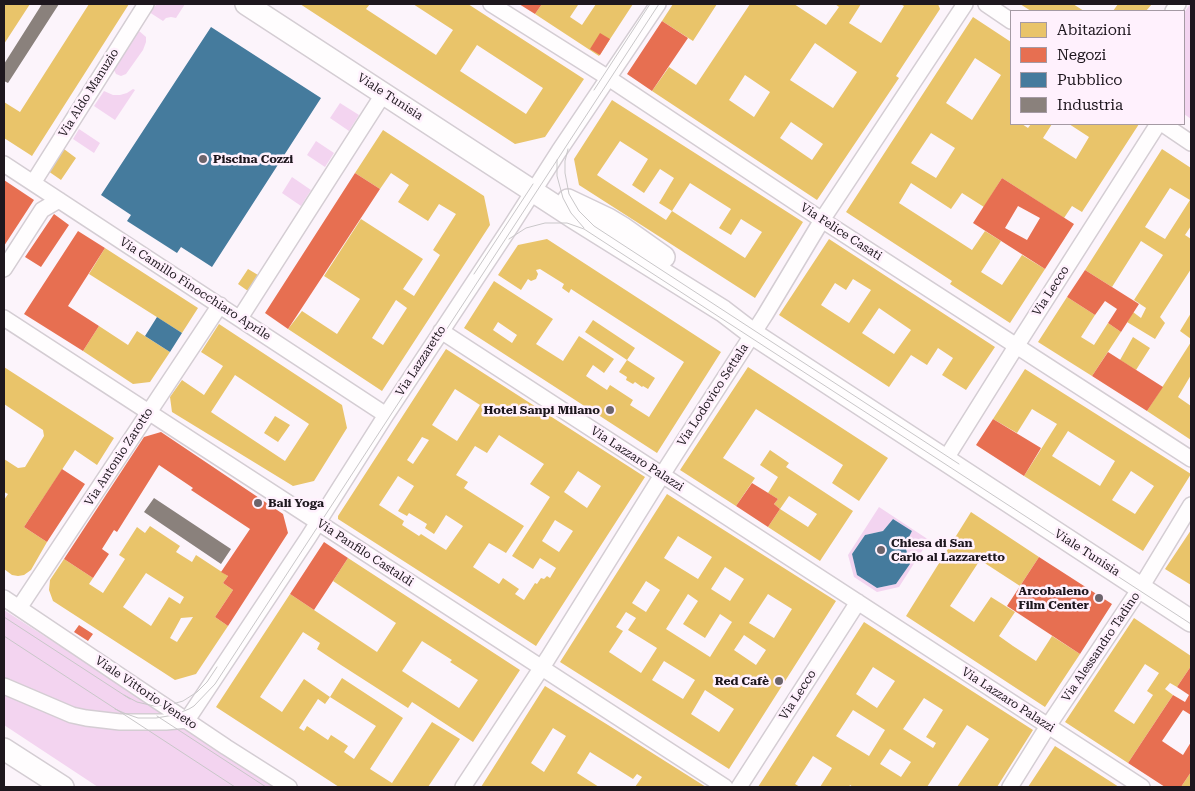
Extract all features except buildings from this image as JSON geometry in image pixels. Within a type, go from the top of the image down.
[{"type":"street","name":"Via Aldo Manuzio","points":[[33,182],[146,4]]},
{"type":"street","name":"Viale Tunisia","points":[[246,4],[534,190],[574,218],[723,311],[753,334],[1191,621]]},
{"type":"street","name":"Via Felice Casati","points":[[491,4],[608,78],[822,220],[1191,459]]},
{"type":"street","name":"Via Lazzaretto","points":[[187,720],[441,331],[658,4]]},
{"type":"street","name":"Via Lodovico Settala","points":[[463,787],[542,668],[662,475],[768,310],[822,220],[965,4]]},
{"type":"street","points":[[986,4],[1010,20]]},
{"type":"street","points":[[240,318],[384,93]]},
{"type":"street","name":"Via Lecco","points":[[945,460],[1157,125]]},
{"type":"street","points":[[1164,125],[1191,143]]},
{"type":"street","name":"Via Camillo Finocchiaro Aprile","points":[[4,164],[386,415]]},
{"type":"street","points":[[4,269],[42,210],[59,200]]},
{"type":"street","name":"Via Antonio Zarotto","points":[[19,608],[220,305]]},
{"type":"street","name":"Via Panfilo Castaldi","points":[[4,318],[725,787]]},
{"type":"street","name":"Via Lazzaro Palazzi","points":[[441,331],[1142,787]]},
{"type":"street","name":"Via Alessandro Tadino","points":[[1010,787],[1048,726],[1140,588],[1191,505]]},
{"type":"street","name":"Viale Vittorio Veneto","points":[[4,598],[289,787]]},
{"type":"street","name":"Via Lecco","points":[[739,787],[858,602]]},
{"type":"street","points":[[4,686],[72,715],[86,718],[120,722],[187,720]]},
{"type":"street","points":[[4,749],[63,787]]},
{"type":"shaded area","points":[[157,4],[185,4],[176,18],[166,18],[163,21],[149,12]]},
{"type":"shaded area","points":[[1191,4],[1191,119],[1185,115],[1185,12]]},
{"type":"shaded area","points":[[138,30],[146,37],[143,50],[126,74],[121,76],[116,74],[114,70],[115,65]]},
{"type":"shaded area","points":[[133,89],[135,90],[115,120],[94,106],[104,91],[113,95],[120,95]]},
{"type":"shaded area","points":[[340,103],[359,115],[349,131],[330,118]]},
{"type":"shaded area","points":[[79,129],[100,143],[94,153],[73,139]]},
{"type":"shaded area","points":[[316,141],[334,153],[325,167],[307,155]]},
{"type":"shaded area","points":[[292,177],[311,190],[301,206],[282,193]]},
{"type":"shaded area","points":[[879,507],[929,540],[899,587],[877,592],[854,577],[848,555]],"holes":[[[893,519],[912,531],[905,545],[910,564],[896,584],[877,588],[857,575],[852,554],[865,535],[883,531]]]},
{"type":"shaded area","points":[[4,610],[278,787],[98,787],[4,725]]},
{"type":"tram line","points":[[594,90],[650,4]]},
{"type":"tram line","points":[[115,709],[138,718],[174,715],[194,706],[215,684],[659,4]]},
{"type":"tram line","points":[[568,149],[565,173],[569,194],[579,211],[594,226],[959,464]]},
{"type":"tram line","points":[[557,160],[557,176],[563,198],[571,213],[584,228]]},
{"type":"tram line","points":[[474,274],[533,184]]},
{"type":"tram line","points":[[509,239],[526,228],[545,223],[567,223],[584,229],[1191,624]]},
{"type":"tram line","points":[[4,617],[130,699]]},
{"type":"tram line","points":[[4,636],[235,787]]},
{"type":"tram line","points":[[124,695],[137,702],[154,706],[183,701],[197,692],[207,682],[217,667]]},
{"type":"tram line","points":[[157,716],[266,787]]},
{"type":"place","name":"Piscina Cozzi","points":[[203,159]]},
{"type":"place","name":"Hotel Sanpi Milano","points":[[610,410]]},
{"type":"place","name":"Bali Yoga","points":[[258,503]]},
{"type":"place","name":"Chiesa di San Carlo al Lazzaretto","points":[[881,550]]},
{"type":"place","name":"Arcobaleno Film Center","points":[[1099,598]]},
{"type":"place","name":"Red Cafè","points":[[779,681]]}]
